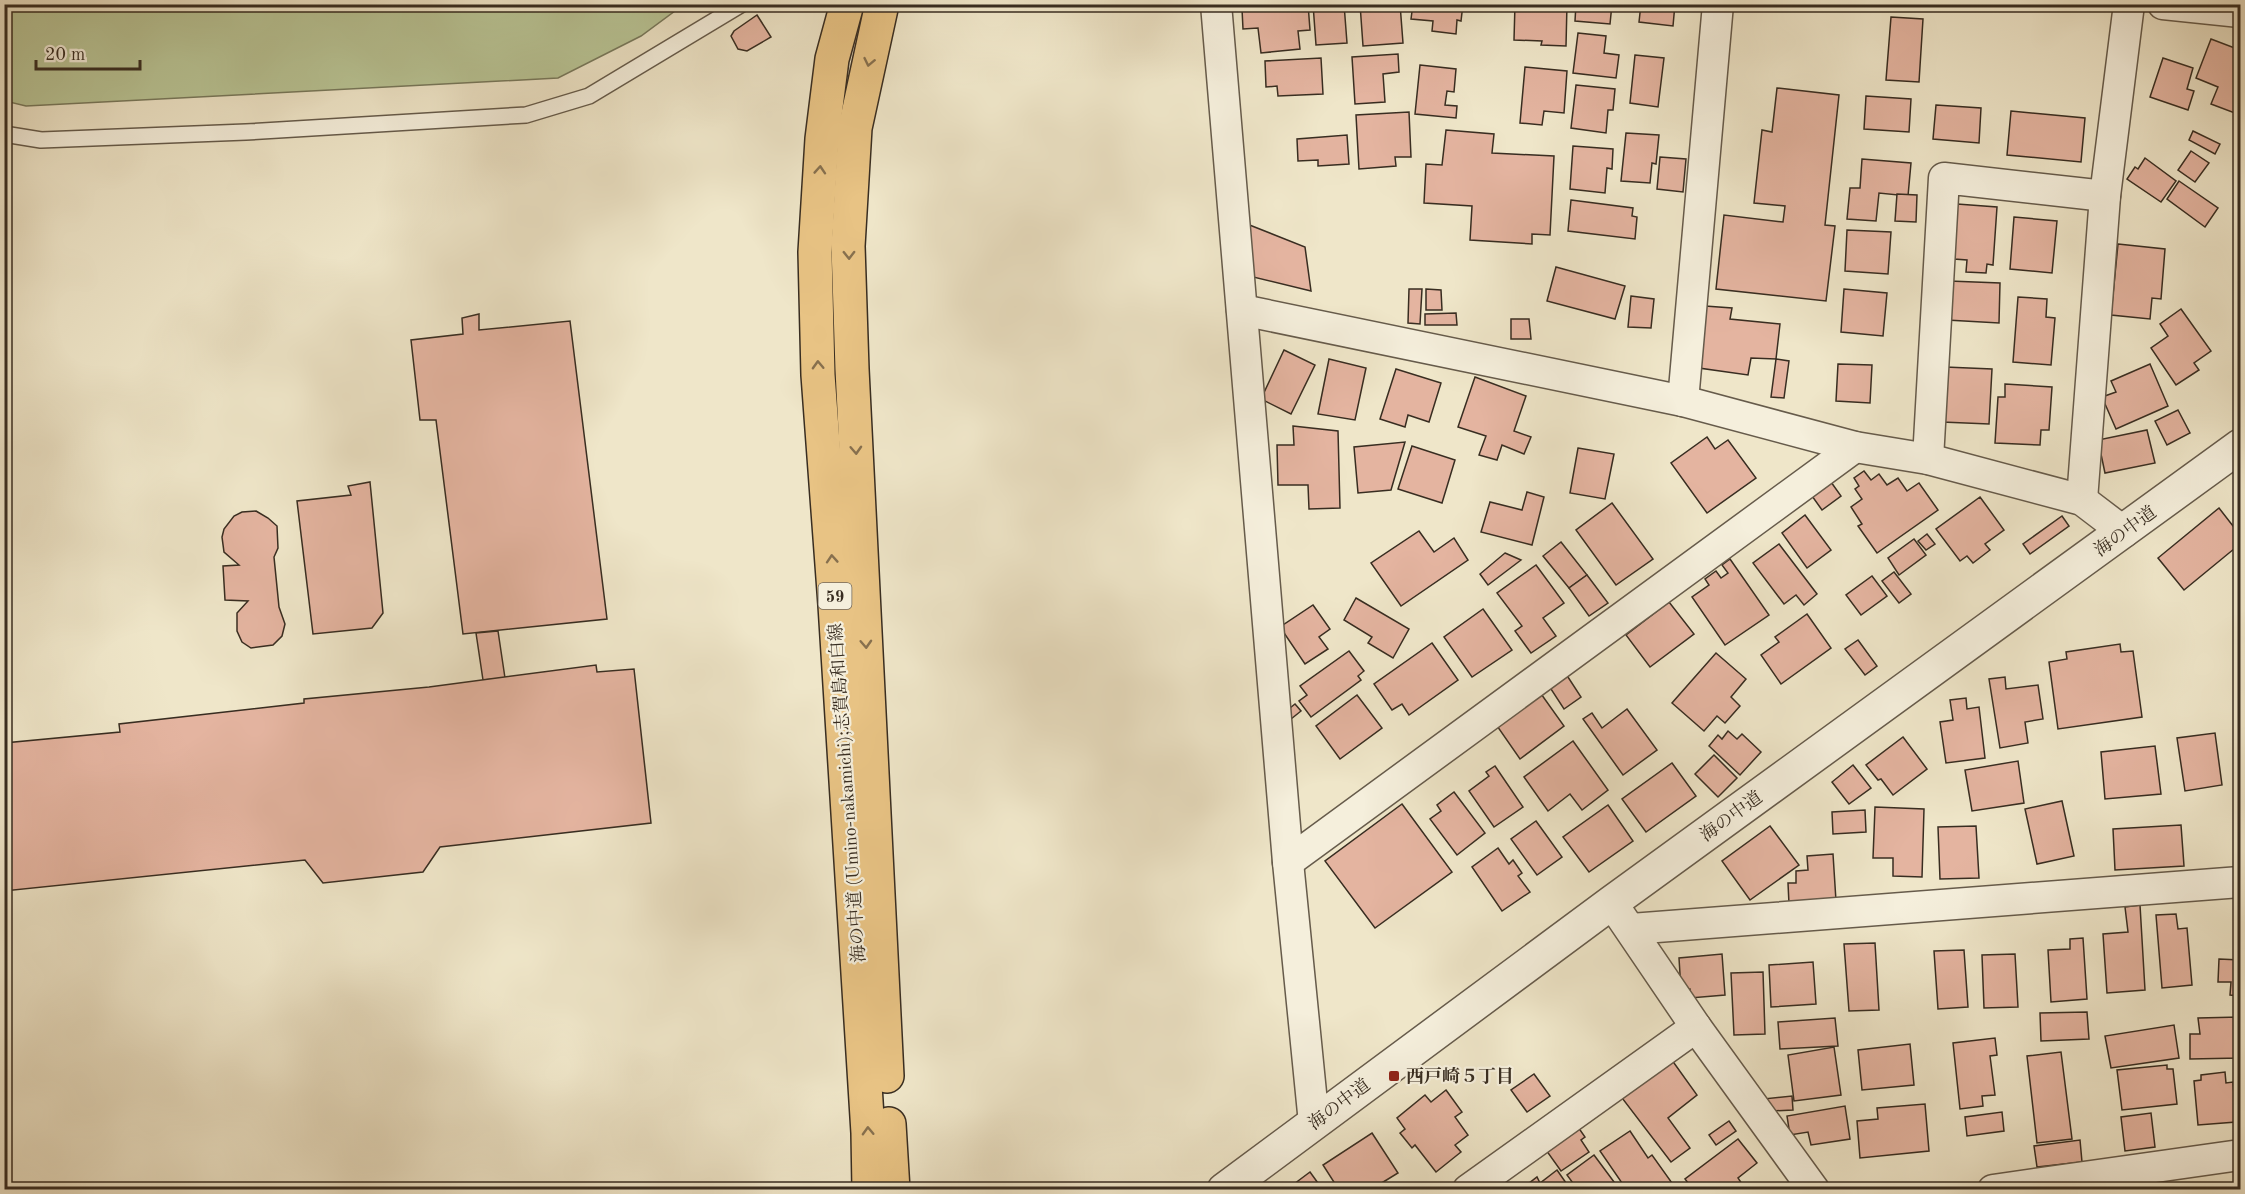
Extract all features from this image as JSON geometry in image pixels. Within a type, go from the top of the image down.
[{"type":"main road","name":"海の中道 (Umino-nakamichi);志賀島和白線","points":[[847,4],[832,59],[822,139],[815,252],[818,375],[839,663],[868,1133],[869,1190]]},
{"type":"main road","name":"海の中道 (Umino-nakamichi);志賀島和白線","points":[[882,4],[855,128],[848,246],[852,369],[893,1190]]},
{"type":"street","points":[[1216,4],[1288,862],[1314,1123]]},
{"type":"street","points":[[1683,401],[1718,4]]},
{"type":"street","points":[[2082,500],[2105,196],[2129,4]]},
{"type":"street","points":[[2163,4],[2241,12]]},
{"type":"street","points":[[1928,459],[1944,178],[2105,196]]},
{"type":"street","points":[[1242,310],[1683,401],[1855,447],[1928,459],[2082,500],[2124,532]]},
{"type":"street","name":"海の中道","points":[[1224,1190],[1611,903],[2241,446]]},
{"type":"street","points":[[1288,862],[1855,447]]},
{"type":"street","points":[[1631,929],[2241,882]]},
{"type":"street","points":[[1611,903],[1696,1027],[1814,1190]]},
{"type":"street","points":[[1468,1190],[1696,1027]]},
{"type":"street","points":[[1993,1190],[2241,1155]]},
{"type":"lane","points":[[4,134],[41,140],[246,132],[526,115],[589,96],[742,4]]},
{"type":"green space","points":[[4,5],[683,5],[641,36],[558,78],[26,106],[5,101]]},
{"type":"building","points":[[1308,4],[1310,30],[1298,31],[1300,49],[1261,53],[1258,28],[1243,29],[1242,9]]},
{"type":"building","points":[[1313,4],[1344,4],[1347,43],[1316,45]]},
{"type":"building","points":[[1360,4],[1400,4],[1403,43],[1363,46]]},
{"type":"building","points":[[1413,4],[1463,4],[1461,21],[1457,20],[1456,34],[1432,31],[1433,21],[1411,19]]},
{"type":"building","points":[[1515,4],[1567,4],[1566,46],[1541,45],[1542,41],[1514,40]]},
{"type":"building","points":[[1576,4],[1612,4],[1610,24],[1575,21]]},
{"type":"building","points":[[1641,4],[1675,4],[1673,26],[1639,22]]},
{"type":"building","points":[[757,15],[771,37],[747,51],[738,49],[731,36],[734,31]]},
{"type":"building","points":[[1891,17],[1923,19],[1919,82],[1886,80]]},
{"type":"building","points":[[1578,33],[1606,36],[1604,53],[1619,55],[1616,78],[1573,73]]},
{"type":"building","points":[[2211,39],[2240,50],[2240,115],[2211,104],[2218,87],[2196,78]]},
{"type":"building","points":[[1398,54],[1399,72],[1383,74],[1385,102],[1355,104],[1352,57]]},
{"type":"building","points":[[1635,55],[1664,58],[1658,107],[1630,103]]},
{"type":"building","points":[[1321,58],[1323,94],[1278,96],[1277,86],[1266,87],[1265,61]]},
{"type":"building","points":[[2163,58],[2193,68],[2187,89],[2194,91],[2188,110],[2150,97]]},
{"type":"building","points":[[1420,65],[1456,69],[1454,92],[1447,91],[1445,105],[1457,106],[1456,118],[1415,114]]},
{"type":"building","points":[[1525,67],[1567,71],[1564,113],[1544,111],[1542,125],[1520,123]]},
{"type":"building","points":[[1576,85],[1615,89],[1613,110],[1608,110],[1606,133],[1571,128]]},
{"type":"building","points":[[1777,88],[1839,95],[1825,225],[1835,226],[1826,301],[1716,289],[1724,215],[1783,222],[1785,206],[1754,203],[1762,130],[1772,132]]},
{"type":"building","points":[[1866,96],[1911,99],[1909,132],[1864,129]]},
{"type":"building","points":[[1936,105],[1981,108],[1979,143],[1933,139]]},
{"type":"building","points":[[2011,111],[2085,118],[2081,162],[2007,155]]},
{"type":"building","points":[[1409,112],[1411,157],[1395,157],[1396,166],[1359,169],[1356,115]]},
{"type":"building","points":[[1446,130],[1494,134],[1492,153],[1554,156],[1550,235],[1532,234],[1532,244],[1470,240],[1472,206],[1424,203],[1426,164],[1442,165]]},
{"type":"building","points":[[2193,131],[2220,144],[2215,154],[2189,140]]},
{"type":"building","points":[[1626,133],[1659,135],[1656,164],[1652,163],[1650,183],[1621,181]]},
{"type":"building","points":[[1347,135],[1349,164],[1318,166],[1318,160],[1298,161],[1297,139]]},
{"type":"building","points":[[1573,146],[1613,149],[1612,169],[1607,168],[1605,193],[1570,189]]},
{"type":"building","points":[[2191,151],[2209,163],[2195,182],[2178,170]]},
{"type":"building","points":[[1660,157],[1686,159],[1683,192],[1657,189]]},
{"type":"building","points":[[2145,158],[2176,181],[2161,202],[2127,179],[2135,167],[2138,169]]},
{"type":"building","points":[[1862,159],[1911,163],[1908,196],[1879,193],[1876,221],[1847,219],[1850,188],[1860,188]]},
{"type":"building","points":[[2179,181],[2218,208],[2205,227],[2167,199]]},
{"type":"building","points":[[1897,194],[1917,195],[1916,222],[1895,221]]},
{"type":"building","points":[[1571,200],[1633,208],[1632,216],[1637,217],[1635,239],[1568,231]]},
{"type":"building","points":[[1957,204],[1997,207],[1993,265],[1987,264],[1986,273],[1966,272],[1967,260],[1954,259]]},
{"type":"building","points":[[2014,217],[2057,221],[2052,273],[2010,269]]},
{"type":"building","points":[[1247,224],[1305,247],[1311,291],[1253,277]]},
{"type":"building","points":[[1847,230],[1891,232],[1888,274],[1845,271]]},
{"type":"building","points":[[2118,244],[2165,249],[2161,299],[2152,298],[2150,319],[2111,315]]},
{"type":"building","points":[[1556,267],[1625,286],[1615,319],[1547,301]]},
{"type":"building","points":[[1949,281],[2000,283],[1999,323],[1947,320]]},
{"type":"building","points":[[1409,289],[1422,289],[1420,324],[1408,323]]},
{"type":"building","points":[[1426,289],[1441,290],[1442,310],[1426,310]]},
{"type":"building","points":[[1844,289],[1887,293],[1883,336],[1841,332]]},
{"type":"building","points":[[1631,296],[1654,299],[1651,328],[1628,327]]},
{"type":"building","points":[[2018,297],[2047,299],[2046,317],[2055,318],[2051,365],[2013,362]]},
{"type":"building","points":[[1705,306],[1732,308],[1730,319],[1780,324],[1776,359],[1751,358],[1748,375],[1699,368]]},
{"type":"building","points":[[2181,309],[2211,351],[2194,363],[2199,370],[2176,385],[2151,348],[2168,336],[2160,324]]},
{"type":"building","points":[[1456,313],[1457,325],[1425,325],[1425,314]]},
{"type":"building","points":[[479,314],[479,330],[570,321],[607,619],[463,634],[436,420],[420,420],[411,340],[463,334],[462,318]]},
{"type":"building","points":[[1511,319],[1529,319],[1531,339],[1511,339]]},
{"type":"building","points":[[1284,350],[1315,365],[1291,414],[1261,399]]},
{"type":"building","points":[[1329,359],[1366,368],[1355,420],[1318,414]]},
{"type":"building","points":[[1776,359],[1789,361],[1784,398],[1771,397]]},
{"type":"building","points":[[1838,364],[1872,365],[1870,403],[1836,401]]},
{"type":"building","points":[[2150,364],[2168,406],[2116,429],[2102,397],[2116,392],[2111,381]]},
{"type":"building","points":[[1945,367],[1992,369],[1989,424],[1942,422]]},
{"type":"building","points":[[1396,369],[1441,383],[1429,422],[1408,415],[1405,427],[1380,419]]},
{"type":"building","points":[[1475,377],[1526,396],[1514,431],[1531,437],[1524,454],[1502,445],[1497,460],[1479,455],[1486,436],[1458,427]]},
{"type":"building","points":[[2005,384],[2052,387],[2049,430],[2041,430],[2040,445],[1995,443],[1998,397],[2005,397]]},
{"type":"building","points":[[2178,410],[2190,433],[2167,445],[2155,421]]},
{"type":"building","points":[[1293,426],[1338,431],[1340,508],[1309,509],[1308,485],[1278,485],[1277,445],[1294,445]]},
{"type":"building","points":[[2147,430],[2155,463],[2105,473],[2098,440]]},
{"type":"building","points":[[1707,437],[1715,449],[1728,440],[1756,478],[1707,513],[1671,463]]},
{"type":"building","points":[[1405,442],[1391,490],[1358,493],[1354,447]]},
{"type":"building","points":[[1412,446],[1455,460],[1442,503],[1398,489]]},
{"type":"building","points":[[1578,448],[1614,454],[1605,499],[1570,493]]},
{"type":"building","points":[[1864,471],[1871,480],[1879,474],[1887,485],[1898,478],[1907,491],[1919,483],[1938,510],[1877,553],[1858,526],[1862,524],[1851,507],[1862,499],[1855,489],[1859,486],[1854,478]]},
{"type":"building","points":[[370,482],[383,613],[372,628],[313,634],[297,501],[351,495],[348,486]]},
{"type":"building","points":[[1831,482],[1841,496],[1822,510],[1812,496]]},
{"type":"building","points":[[1527,492],[1544,497],[1532,545],[1481,532],[1490,502],[1522,510]]},
{"type":"building","points":[[1980,497],[2004,530],[1985,544],[1990,550],[1973,563],[1967,556],[1960,561],[1936,529]]},
{"type":"building","points":[[1612,503],[1653,559],[1616,585],[1576,530]]},
{"type":"building","points":[[2219,508],[2240,535],[2240,544],[2184,590],[2158,558]]},
{"type":"building","points":[[256,511],[277,526],[278,548],[274,557],[279,607],[285,624],[282,636],[273,645],[251,648],[242,642],[237,631],[237,613],[248,601],[225,600],[223,566],[239,565],[224,552],[222,537],[224,529],[234,516],[242,512]]},
{"type":"building","points":[[1805,515],[1831,550],[1807,568],[1782,533]]},
{"type":"building","points":[[2062,516],[2069,526],[2030,554],[2023,544]]},
{"type":"building","points":[[1419,531],[1434,552],[1454,538],[1468,560],[1401,606],[1371,563]]},
{"type":"building","points":[[1927,534],[1935,544],[1926,550],[1918,541]]},
{"type":"building","points":[[1914,539],[1926,555],[1899,575],[1888,558]]},
{"type":"building","points":[[1561,542],[1587,575],[1569,588],[1543,556]]},
{"type":"building","points":[[1779,544],[1817,594],[1804,605],[1796,595],[1784,604],[1753,563]]},
{"type":"building","points":[[1505,553],[1521,560],[1488,585],[1480,574]]},
{"type":"building","points":[[1730,559],[1769,615],[1725,645],[1692,597],[1709,585],[1705,579],[1716,571],[1721,578],[1728,573],[1722,565]]},
{"type":"building","points":[[1536,565],[1564,603],[1543,618],[1556,636],[1531,653],[1515,631],[1522,626],[1497,593]]},
{"type":"building","points":[[1894,572],[1911,594],[1899,603],[1882,581]]},
{"type":"building","points":[[1587,575],[1608,603],[1589,616],[1569,588]]},
{"type":"building","points":[[1872,576],[1887,596],[1861,615],[1846,595]]},
{"type":"building","points":[[1356,598],[1409,629],[1393,658],[1368,643],[1372,637],[1344,620]]},
{"type":"building","points":[[1669,602],[1694,634],[1650,667],[1626,635]]},
{"type":"building","points":[[1313,605],[1330,629],[1319,637],[1328,649],[1305,664],[1280,627]]},
{"type":"building","points":[[1483,609],[1512,650],[1472,677],[1444,637]]},
{"type":"building","points":[[1807,614],[1831,648],[1781,684],[1761,655],[1779,642],[1775,637]]},
{"type":"building","points":[[498,631],[505,678],[483,680],[476,633]]},
{"type":"building","points":[[1858,640],[1877,666],[1865,675],[1845,649]]},
{"type":"building","points":[[1432,643],[1458,680],[1409,715],[1402,704],[1392,710],[1374,684]]},
{"type":"building","points":[[2120,644],[2121,652],[2133,651],[2142,717],[2058,729],[2049,662],[2067,659],[2066,652]]},
{"type":"building","points":[[1349,651],[1364,671],[1358,676],[1361,680],[1311,717],[1299,701],[1307,695],[1300,686]]},
{"type":"building","points":[[1716,653],[1746,679],[1731,697],[1740,706],[1725,723],[1717,716],[1704,731],[1672,703]]},
{"type":"building","points":[[596,665],[597,672],[634,669],[651,823],[440,847],[423,872],[323,883],[305,860],[4,891],[4,743],[120,732],[119,724],[304,703],[304,699],[429,687]]},
{"type":"building","points":[[1566,674],[1581,697],[1564,709],[1549,686]]},
{"type":"building","points":[[2005,677],[2006,689],[2038,685],[2043,719],[2025,722],[2028,743],[2000,748],[1989,679]]},
{"type":"building","points":[[1539,691],[1564,726],[1520,759],[1495,723]]},
{"type":"building","points":[[1357,695],[1382,728],[1340,759],[1316,726]]},
{"type":"building","points":[[1966,698],[1967,709],[1979,707],[1985,758],[1946,763],[1940,722],[1953,720],[1950,700]]},
{"type":"building","points":[[1295,704],[1301,711],[1286,723],[1280,716]]},
{"type":"building","points":[[1627,709],[1657,750],[1623,775],[1583,719],[1592,713],[1602,728]]},
{"type":"building","points":[[1728,731],[1737,739],[1742,734],[1761,752],[1740,775],[1709,746],[1718,735],[1722,739]]},
{"type":"building","points":[[2215,733],[2222,785],[2185,791],[2177,738]]},
{"type":"building","points":[[1903,737],[1927,769],[1893,795],[1866,765]]},
{"type":"building","points":[[1573,741],[1608,790],[1582,810],[1570,794],[1548,811],[1524,777]]},
{"type":"building","points":[[2155,746],[2161,794],[2105,799],[2101,752]]},
{"type":"building","points":[[1714,755],[1737,778],[1718,797],[1695,774]]},
{"type":"building","points":[[2018,761],[2024,803],[1972,811],[1965,770]]},
{"type":"building","points":[[1672,763],[1696,796],[1646,832],[1622,799]]},
{"type":"building","points":[[1853,765],[1871,788],[1849,804],[1832,782]]},
{"type":"building","points":[[1495,766],[1523,807],[1494,827],[1469,791],[1489,776],[1486,772]]},
{"type":"building","points":[[1454,792],[1485,833],[1457,855],[1430,819],[1441,811],[1437,805]]},
{"type":"building","points":[[2062,801],[2074,856],[2037,864],[2025,809]]},
{"type":"building","points":[[1402,804],[1452,872],[1375,928],[1325,861]]},
{"type":"building","points":[[1608,805],[1633,841],[1589,872],[1563,837]]},
{"type":"building","points":[[1875,807],[1924,809],[1922,877],[1893,876],[1893,858],[1873,858]]},
{"type":"building","points":[[1865,810],[1866,832],[1833,834],[1832,812]]},
{"type":"building","points":[[1536,821],[1562,857],[1537,875],[1511,839]]},
{"type":"building","points":[[2181,825],[2184,866],[2115,870],[2113,829]]},
{"type":"building","points":[[1770,826],[1799,865],[1750,900],[1722,861]]},
{"type":"building","points":[[1976,826],[1979,878],[1940,879],[1938,827]]},
{"type":"building","points":[[1498,848],[1509,864],[1513,860],[1522,873],[1518,876],[1530,892],[1502,911],[1472,867]]},
{"type":"building","points":[[1833,854],[1836,901],[1789,904],[1788,883],[1796,883],[1796,871],[1808,870],[1807,856]]},
{"type":"building","points":[[2140,905],[2145,990],[2107,993],[2103,934],[2128,932],[2125,907]]},
{"type":"building","points":[[2176,914],[2178,929],[2187,928],[2192,985],[2162,988],[2156,915]]},
{"type":"building","points":[[2083,938],[2087,999],[2051,1002],[2048,950],[2070,949],[2070,939]]},
{"type":"building","points":[[1875,943],[1879,1010],[1849,1011],[1844,944]]},
{"type":"building","points":[[1964,950],[1968,1007],[1938,1009],[1934,951]]},
{"type":"building","points":[[1722,954],[1725,995],[1690,998],[1690,989],[1681,990],[1679,958]]},
{"type":"building","points":[[2015,954],[2018,1007],[1984,1008],[1982,955]]},
{"type":"building","points":[[2219,959],[2240,960],[2240,996],[2230,995],[2231,982],[2218,982]]},
{"type":"building","points":[[1813,962],[1816,1004],[1771,1007],[1769,965]]},
{"type":"building","points":[[1763,972],[1765,1034],[1734,1035],[1731,973]]},
{"type":"building","points":[[2087,1012],[2089,1039],[2041,1041],[2040,1013]]},
{"type":"building","points":[[2240,1017],[2240,1058],[2190,1059],[2190,1034],[2200,1034],[2198,1018]]},
{"type":"building","points":[[1835,1018],[1838,1046],[1780,1049],[1778,1022]]},
{"type":"building","points":[[2174,1025],[2179,1058],[2111,1068],[2105,1036]]},
{"type":"building","points":[[1995,1038],[1997,1055],[1990,1056],[1995,1095],[1982,1096],[1983,1106],[1960,1109],[1953,1043]]},
{"type":"building","points":[[1910,1044],[1914,1085],[1862,1090],[1858,1050]]},
{"type":"building","points":[[1834,1047],[1841,1095],[1794,1101],[1788,1055]]},
{"type":"building","points":[[2061,1052],[2072,1139],[2037,1143],[2027,1056]]},
{"type":"building","points":[[1669,1056],[1697,1095],[1668,1118],[1690,1148],[1671,1162],[1619,1094]]},
{"type":"building","points":[[2167,1065],[2167,1069],[2173,1069],[2177,1104],[2122,1110],[2117,1070]]},
{"type":"building","points":[[2225,1072],[2226,1083],[2233,1082],[2236,1122],[2198,1125],[2194,1081],[2201,1080],[2201,1075]]},
{"type":"building","points":[[1534,1074],[1550,1096],[1527,1112],[1511,1090]]},
{"type":"building","points":[[1446,1090],[1462,1112],[1455,1117],[1468,1135],[1455,1145],[1461,1152],[1436,1172],[1415,1145],[1412,1148],[1400,1133],[1405,1129],[1397,1118],[1425,1095],[1431,1102]]},
{"type":"building","points":[[1792,1096],[1793,1110],[1771,1111],[1763,1099]]},
{"type":"building","points":[[1925,1104],[1929,1151],[1860,1158],[1857,1121],[1878,1119],[1877,1108]]},
{"type":"building","points":[[1845,1106],[1850,1139],[1811,1145],[1808,1132],[1790,1135],[1787,1116]]},
{"type":"building","points":[[2002,1112],[2004,1131],[1967,1136],[1965,1117]]},
{"type":"building","points":[[2151,1113],[2155,1147],[2125,1151],[2121,1117]]},
{"type":"building","points":[[1729,1121],[1736,1131],[1716,1145],[1709,1135]]},
{"type":"building","points":[[1578,1127],[1585,1137],[1581,1140],[1589,1152],[1561,1171],[1546,1150]]},
{"type":"building","points":[[1630,1131],[1648,1158],[1652,1155],[1672,1183],[1662,1190],[1632,1190],[1628,1183],[1624,1186],[1600,1151]]},
{"type":"building","points":[[1372,1133],[1398,1173],[1380,1184],[1381,1190],[1339,1190],[1323,1165]]},
{"type":"building","points":[[1738,1139],[1757,1163],[1738,1178],[1746,1190],[1691,1190],[1692,1188],[1685,1179]]},
{"type":"building","points":[[2080,1140],[2082,1162],[2037,1167],[2034,1146]]},
{"type":"building","points":[[1594,1155],[1620,1190],[1578,1190],[1567,1175]]},
{"type":"building","points":[[1557,1170],[1571,1190],[1520,1190],[1537,1177],[1540,1183]]},
{"type":"building","points":[[1310,1172],[1323,1190],[1286,1190]]},
{"type":"building","points":[[2166,1174],[2167,1190],[2129,1190],[2128,1178]]},
{"type":"place","name":"西戸崎５丁目","points":[[1394,1076]]}]
